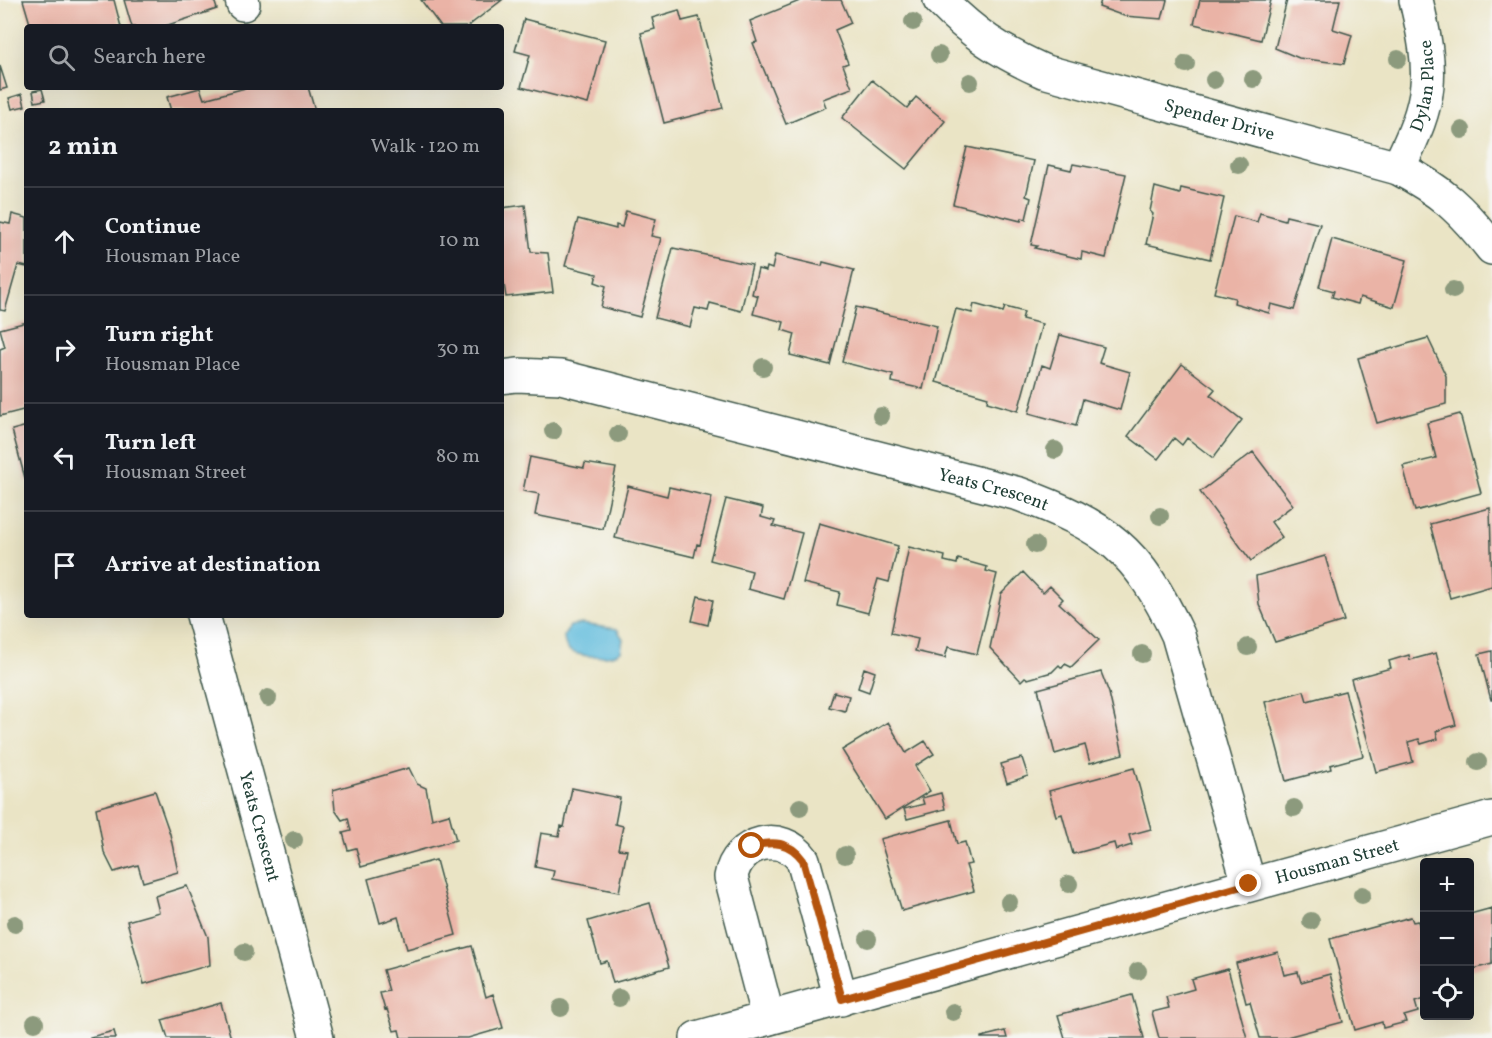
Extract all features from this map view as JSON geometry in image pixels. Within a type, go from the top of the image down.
[{"type":"street","name":"Spender Drive","points":[[940,0],[981,39],[1043,71],[1398,168],[1434,187],[1465,213],[1492,248]]},
{"type":"street","name":"Dylan Place","points":[[1398,168],[1415,135],[1429,85],[1428,51],[1416,0]]},
{"type":"street","name":"Yeats Crescent","points":[[504,377],[561,377],[1019,494],[1070,513],[1098,528],[1141,571],[1160,598],[1178,635],[1249,884]]},
{"type":"street","name":"Yeats Crescent","points":[[204,618],[317,1038]]},
{"type":"street","name":"Housman Street","points":[[697,1038],[1492,818]]},
{"type":"street","points":[[768,1018],[731,877],[737,859],[752,846],[781,843],[797,852],[803,860],[842,999]]},
{"type":"water","points":[[582,624],[617,629],[623,639],[621,651],[617,654],[597,656],[577,654],[568,650],[564,636],[570,626]]},
{"type":"building","points":[[23,0],[114,0],[120,24],[30,24]]},
{"type":"building","points":[[124,0],[214,0],[217,9],[171,24],[131,24]]},
{"type":"building","points":[[421,0],[502,0],[471,24],[439,24]]},
{"type":"building","points":[[802,0],[841,0],[851,23],[835,30],[848,63],[843,65],[852,88],[823,99],[826,107],[786,124],[753,43],[757,42],[750,21]]},
{"type":"building","points":[[1101,0],[1167,0],[1162,19],[1124,16],[1099,7]]},
{"type":"building","points":[[1200,0],[1271,0],[1261,40],[1194,24]]},
{"type":"building","points":[[1287,0],[1340,0],[1333,29],[1352,35],[1344,64],[1299,58],[1275,48]]},
{"type":"building","points":[[679,10],[682,21],[699,17],[723,108],[664,123],[641,33],[655,29],[652,18]]},
{"type":"building","points":[[524,19],[605,40],[588,104],[521,87],[530,55],[515,51]]},
{"type":"building","points":[[0,66],[7,88],[0,90]]},
{"type":"building","points":[[872,80],[907,108],[916,97],[945,121],[906,169],[842,118]]},
{"type":"building","points":[[42,90],[45,100],[35,102],[33,91]]},
{"type":"building","points":[[201,90],[204,99],[238,90],[309,90],[314,108],[170,108],[167,97]]},
{"type":"building","points":[[22,94],[25,106],[12,109],[9,98]]},
{"type":"building","points":[[967,147],[1034,161],[1026,196],[1031,198],[1026,219],[1022,218],[1021,221],[953,204]]},
{"type":"building","points":[[1073,164],[1126,174],[1106,258],[1082,252],[1081,259],[1035,248],[1037,246],[1031,245],[1049,165],[1071,170]]},
{"type":"building","points":[[1155,187],[1180,194],[1181,188],[1224,198],[1210,259],[1146,244],[1153,214],[1150,211]]},
{"type":"building","points":[[525,205],[531,252],[548,253],[553,292],[506,297],[504,208]]},
{"type":"building","points":[[626,211],[656,219],[651,236],[661,238],[640,317],[601,307],[606,286],[595,282],[597,274],[565,266],[578,219],[616,229],[616,225],[622,227]]},
{"type":"building","points":[[1260,213],[1285,220],[1286,216],[1320,224],[1294,310],[1271,304],[1269,313],[1234,303],[1235,298],[1214,293],[1234,216],[1257,222]]},
{"type":"building","points":[[12,214],[24,217],[24,266],[18,265],[5,311],[0,310],[0,222],[10,224]]},
{"type":"building","points":[[1332,239],[1407,260],[1394,307],[1360,297],[1358,304],[1332,297],[1334,291],[1319,287]]},
{"type":"building","points":[[673,248],[752,265],[741,311],[710,303],[708,311],[695,308],[690,327],[655,318]]},
{"type":"building","points":[[775,255],[822,266],[823,262],[854,270],[830,365],[790,355],[795,334],[782,330],[784,322],[753,314],[758,296],[752,294],[758,269],[766,271],[767,267],[772,269]]},
{"type":"building","points":[[974,304],[1003,312],[1005,307],[1024,312],[1022,319],[1042,324],[1018,411],[987,402],[988,397],[936,382],[956,309],[972,313]]},
{"type":"building","points":[[856,307],[937,326],[923,389],[892,382],[893,375],[842,362]]},
{"type":"building","points":[[24,323],[24,410],[0,416],[0,349],[5,347],[0,329]]},
{"type":"building","points":[[1060,335],[1104,347],[1099,363],[1130,372],[1120,410],[1083,399],[1076,426],[1029,413],[1042,365],[1050,368]]},
{"type":"building","points":[[1428,338],[1446,376],[1446,404],[1377,423],[1358,358]]},
{"type":"building","points":[[1182,364],[1215,389],[1210,395],[1242,420],[1213,458],[1187,438],[1182,445],[1174,438],[1158,459],[1128,436]]},
{"type":"building","points":[[1460,414],[1481,493],[1415,511],[1403,466],[1436,458],[1427,423]]},
{"type":"building","points":[[24,427],[24,475],[12,430]]},
{"type":"building","points":[[1253,452],[1293,505],[1271,522],[1282,537],[1251,561],[1200,492]]},
{"type":"building","points":[[530,457],[584,468],[585,463],[616,468],[603,529],[535,515],[539,494],[523,491]]},
{"type":"building","points":[[628,486],[667,496],[669,487],[712,497],[700,545],[697,544],[694,557],[615,538]]},
{"type":"building","points":[[726,499],[763,508],[761,517],[775,521],[773,526],[802,533],[784,599],[748,589],[752,571],[710,560]]},
{"type":"building","points":[[1490,508],[1492,586],[1450,598],[1430,524]]},
{"type":"building","points":[[819,523],[898,546],[889,582],[878,579],[868,613],[837,605],[840,592],[803,583]]},
{"type":"building","points":[[909,547],[945,556],[944,561],[957,564],[958,559],[987,567],[986,571],[997,574],[977,654],[948,647],[945,658],[915,651],[918,639],[891,633]]},
{"type":"building","points":[[1325,556],[1344,621],[1275,642],[1259,604],[1256,576]]},
{"type":"building","points":[[1023,572],[1043,593],[1050,586],[1063,599],[1059,603],[1099,640],[1071,667],[1065,664],[1062,668],[1059,665],[1052,672],[1028,679],[1025,677],[1021,681],[990,648],[1001,594]]},
{"type":"building","points":[[698,596],[713,600],[708,625],[692,621]]},
{"type":"building","points":[[1492,651],[1492,700],[1491,700],[1479,654]]},
{"type":"building","points":[[1436,653],[1456,725],[1436,731],[1438,739],[1421,744],[1419,739],[1408,742],[1413,762],[1376,772],[1351,679],[1391,668],[1389,661],[1409,655],[1410,660]]},
{"type":"building","points":[[864,668],[875,672],[869,692],[858,688]]},
{"type":"building","points":[[1101,672],[1109,693],[1123,754],[1090,763],[1085,745],[1055,754],[1038,689]]},
{"type":"building","points":[[1304,691],[1307,701],[1345,691],[1363,756],[1330,765],[1331,769],[1286,781],[1265,702]]},
{"type":"building","points":[[834,692],[849,696],[845,711],[829,707]]},
{"type":"building","points":[[888,722],[906,753],[925,741],[934,754],[915,766],[930,791],[885,819],[842,750]]},
{"type":"building","points":[[1022,758],[1028,776],[1007,783],[1001,764]]},
{"type":"building","points":[[409,768],[417,784],[426,788],[432,819],[449,814],[456,840],[361,867],[356,848],[348,850],[343,833],[351,831],[348,818],[342,820],[335,810],[333,790]]},
{"type":"building","points":[[1134,768],[1151,829],[1129,835],[1132,845],[1116,850],[1114,843],[1073,854],[1062,814],[1056,816],[1049,791]]},
{"type":"building","points":[[572,788],[620,798],[615,824],[623,826],[618,849],[627,850],[619,892],[552,879],[554,871],[535,867],[541,833],[559,836],[561,826],[564,827]]},
{"type":"building","points":[[155,791],[170,834],[178,872],[143,882],[138,865],[114,872],[104,852],[96,808]]},
{"type":"building","points":[[941,793],[945,809],[907,819],[904,809],[924,804],[922,798]]},
{"type":"building","points":[[951,820],[957,844],[965,842],[971,864],[966,865],[974,891],[902,911],[880,839]]},
{"type":"building","points":[[436,860],[456,935],[407,949],[398,917],[380,923],[368,879]]},
{"type":"building","points":[[187,886],[208,937],[210,965],[144,984],[127,921],[159,912],[155,896]]},
{"type":"building","points":[[650,903],[669,967],[613,983],[607,961],[600,963],[588,921]]},
{"type":"building","points":[[1492,908],[1492,964],[1474,969],[1474,966],[1474,913]]},
{"type":"building","points":[[1411,917],[1413,922],[1418,921],[1420,1000],[1415,1002],[1418,1012],[1404,1016],[1406,1022],[1383,1028],[1382,1022],[1355,1030],[1330,939]]},
{"type":"building","points":[[472,946],[486,997],[493,994],[503,1028],[468,1038],[401,1038],[399,1030],[394,1031],[380,993],[389,991],[383,970]]},
{"type":"building","points":[[1278,952],[1284,975],[1298,972],[1301,982],[1330,974],[1343,1022],[1283,1038],[1260,1038],[1250,1002],[1246,1003],[1236,963]]},
{"type":"building","points":[[1228,969],[1247,1038],[1159,1038],[1152,1012],[1169,1008],[1166,997],[1194,989],[1191,979]]},
{"type":"building","points":[[1132,995],[1144,1038],[1065,1038],[1058,1015]]},
{"type":"building","points":[[221,1003],[230,1035],[233,1038],[168,1038],[162,1020]]},
{"type":"building","points":[[114,1031],[116,1038],[90,1038],[90,1037]]},
{"type":"building","points":[[1005,1031],[1007,1038],[981,1038],[981,1037]]},
{"type":"route","points":[[752,846],[771,842],[781,843],[797,852],[803,860],[842,999],[1249,884]]}]
